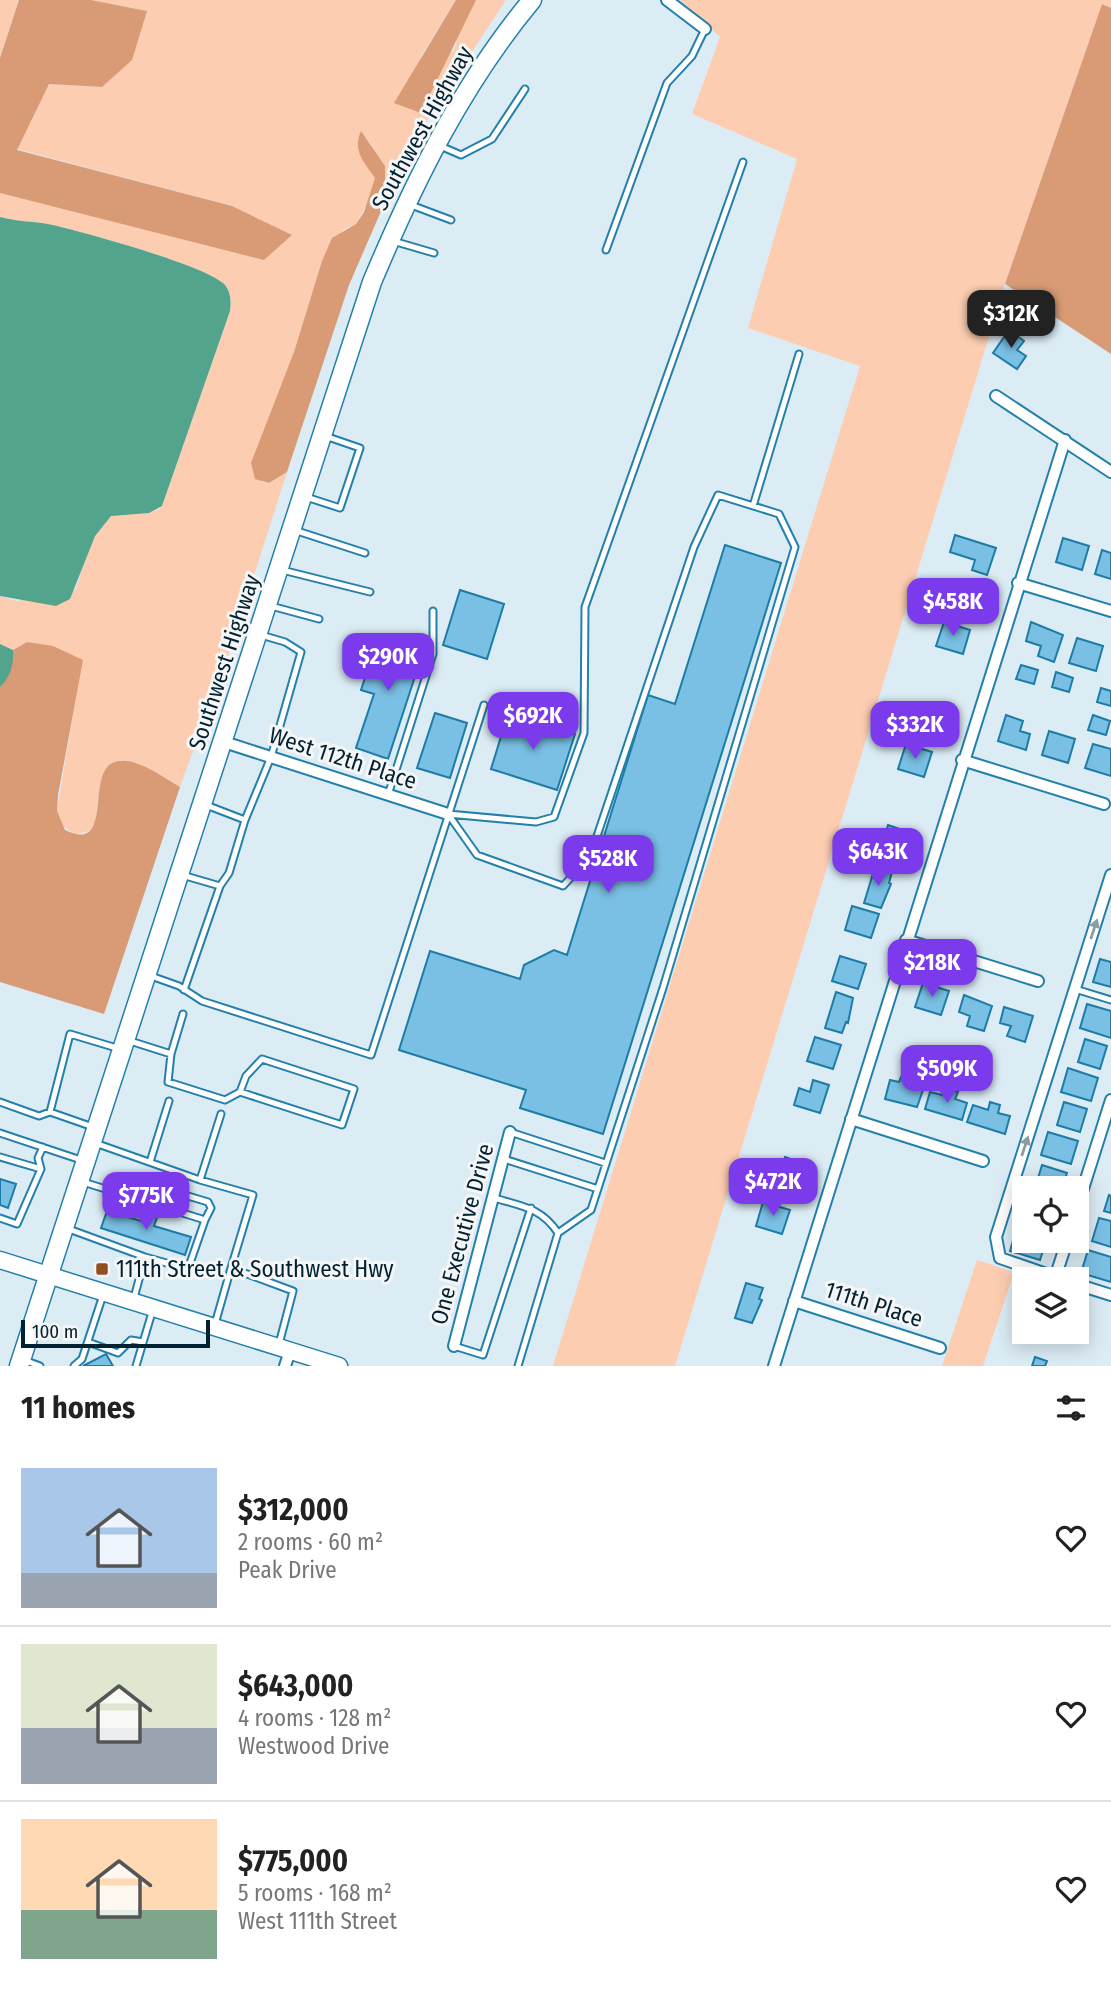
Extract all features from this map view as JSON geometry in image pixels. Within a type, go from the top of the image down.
[{"type":"main road","name":"Southwest Highway","points":[[20,1363],[372,282],[406,203],[436,144],[497,44],[532,0]]},
{"type":"main road","points":[[0,1259],[214,1327],[285,1354],[340,1366]]},
{"type":"street","points":[[667,0],[705,29]]},
{"type":"street","points":[[996,396],[1111,472]]},
{"type":"street","points":[[774,1366],[962,760],[1065,440]]},
{"type":"street","points":[[1018,583],[1111,611]]},
{"type":"street","name":"West 112th Place","points":[[224,742],[448,814]]},
{"type":"street","points":[[962,760],[1104,804]]},
{"type":"street","points":[[1026,1267],[1000,1258],[996,1237],[1111,875]]},
{"type":"street","points":[[906,940],[1038,981]]},
{"type":"street","points":[[1087,1176],[1111,1100]]},
{"type":"street","points":[[851,1119],[983,1161]]},
{"type":"street","name":"One Executive Drive","points":[[454,1346],[510,1132]]},
{"type":"street","points":[[1089,1288],[1111,1295]]},
{"type":"street","name":"111th Place","points":[[794,1301],[940,1348]]},
{"type":"lane","points":[[606,250],[667,83],[692,56],[705,29]]},
{"type":"lane","points":[[436,144],[461,155],[492,139],[525,89]]},
{"type":"lane","points":[[448,814],[536,822],[554,817],[561,803],[584,733],[585,607],[743,162]]},
{"type":"lane","points":[[406,203],[451,220]]},
{"type":"lane","points":[[389,240],[434,253]]},
{"type":"lane","points":[[753,506],[799,354]]},
{"type":"lane","points":[[302,496],[340,508],[360,448],[322,435]]},
{"type":"lane","points":[[448,814],[477,855],[563,886],[590,857],[694,547],[718,495],[779,514],[795,547],[663,988],[591,1210],[558,1233],[518,1366]]},
{"type":"lane","points":[[292,530],[365,553]]},
{"type":"lane","points":[[279,569],[370,592]]},
{"type":"lane","points":[[268,605],[319,619]]},
{"type":"lane","points":[[388,795],[433,654],[433,611]]},
{"type":"lane","points":[[184,990],[219,886],[229,873],[245,820],[271,757],[301,652],[285,642],[258,634]]},
{"type":"lane","points":[[148,975],[202,1000],[371,1055],[484,705]]},
{"type":"lane","points":[[204,804],[245,820]]},
{"type":"lane","points":[[181,874],[219,886]]},
{"type":"lane","points":[[1075,989],[1111,1000]]},
{"type":"lane","points":[[183,1014],[171,1054],[168,1082],[225,1100],[240,1092],[246,1076],[262,1059],[354,1089],[342,1125],[240,1092]]},
{"type":"lane","points":[[50,1112],[70,1034],[171,1054]]},
{"type":"lane","points":[[150,1161],[169,1101]]},
{"type":"lane","points":[[0,1102],[39,1116],[50,1112],[150,1161],[200,1180],[253,1195],[214,1327]]},
{"type":"lane","points":[[200,1180],[221,1114]]},
{"type":"lane","points":[[510,1132],[605,1163]]},
{"type":"lane","points":[[0,1133],[87,1161]]},
{"type":"lane","points":[[0,1218],[18,1224],[41,1169],[38,1158],[43,1147]]},
{"type":"lane","points":[[0,1157],[41,1169]]},
{"type":"lane","points":[[503,1158],[598,1189]]},
{"type":"lane","points":[[110,1191],[132,1180],[152,1185]]},
{"type":"lane","points":[[80,1181],[205,1220]]},
{"type":"lane","points":[[65,1227],[145,1257],[188,1269],[211,1208],[208,1202],[178,1193]]},
{"type":"lane","points":[[494,1198],[531,1209],[548,1218],[558,1233]]},
{"type":"lane","points":[[454,1346],[483,1355],[531,1209]]},
{"type":"lane","points":[[133,1301],[145,1257]]},
{"type":"lane","points":[[231,1268],[293,1291],[285,1354]]},
{"type":"lane","points":[[74,1366],[82,1359],[104,1292]]},
{"type":"lane","points":[[136,1366],[154,1308]]},
{"type":"lane","points":[[88,1342],[118,1353],[131,1340],[143,1342]]},
{"type":"lane","points":[[20,1363],[40,1366]]},
{"type":"shaded area","points":[[0,0],[19,0],[0,58]]},
{"type":"shaded area","points":[[19,0],[91,0],[147,11],[132,60],[102,87],[49,84],[17,150],[232,206],[292,235],[264,260],[0,193],[0,58]]},
{"type":"shaded area","points":[[91,0],[456,0],[420,58],[454,51],[459,31],[476,0],[506,0],[429,117],[385,202],[385,183],[380,164],[373,147],[361,132],[375,178],[371,196],[356,224],[344,229],[322,261],[294,352],[262,482],[269,483],[287,472],[229,654],[180,787],[138,765],[121,760],[99,794],[93,827],[83,833],[74,834],[60,824],[57,810],[82,661],[27,642],[13,650],[0,644],[0,596],[17,601],[76,589],[89,548],[106,520],[113,515],[158,510],[162,506],[230,311],[230,297],[225,285],[214,277],[171,260],[53,225],[0,217],[0,193],[265,259],[291,235],[232,206],[17,149],[49,84],[102,87],[147,11]]},
{"type":"shaded area","points":[[456,0],[476,0],[421,113],[394,103]]},
{"type":"shaded area","points":[[680,0],[1111,0],[1111,8],[1102,4],[1005,284],[675,1366],[553,1366],[860,366],[748,328],[797,159],[692,114],[720,37]]},
{"type":"shaded area","points":[[1102,4],[1111,8],[1111,354],[1005,284]]},
{"type":"shaded area","points":[[361,131],[385,166],[385,202],[349,285],[287,472],[269,483],[255,479],[251,463],[294,352],[322,261],[332,238],[356,224],[364,212],[375,178],[359,150]]},
{"type":"shaded area","points":[[0,217],[53,225],[171,260],[214,277],[225,285],[230,297],[230,311],[162,506],[149,513],[111,516],[95,536],[70,599],[56,606],[0,596]]},
{"type":"shaded area","points":[[27,642],[53,646],[83,660],[58,795],[57,811],[65,830],[81,835],[90,830],[95,820],[102,776],[109,766],[120,761],[143,766],[180,787],[104,1014],[0,982],[0,687],[13,657],[13,650]]},
{"type":"shaded area","points":[[0,644],[13,650],[13,655],[9,675],[0,687]]},
{"type":"shaded area","points":[[977,1260],[1012,1271],[983,1366],[942,1366]]},
{"type":"building","points":[[1009,330],[1024,341],[1017,350],[1026,356],[1017,369],[993,353]]},
{"type":"building","points":[[955,535],[996,548],[987,575],[972,570],[975,560],[950,552]]},
{"type":"building","points":[[1063,538],[1089,546],[1082,570],[1056,562]]},
{"type":"building","points":[[725,545],[781,563],[603,1134],[520,1108],[526,1090],[399,1050],[430,951],[520,979],[524,965],[554,950],[567,955],[648,695],[675,704]]},
{"type":"building","points":[[1102,550],[1111,553],[1111,579],[1095,574]]},
{"type":"building","points":[[957,580],[983,588],[976,612],[949,604]]},
{"type":"building","points":[[460,590],[504,604],[487,659],[443,645]]},
{"type":"building","points":[[944,622],[970,630],[963,654],[936,646]]},
{"type":"building","points":[[1031,622],[1063,635],[1054,662],[1038,656],[1041,646],[1026,641]]},
{"type":"building","points":[[379,635],[424,649],[388,759],[356,748],[374,694],[361,690]]},
{"type":"building","points":[[1077,638],[1103,646],[1096,671],[1069,663]]},
{"type":"building","points":[[1021,665],[1038,670],[1034,684],[1016,679]]},
{"type":"building","points":[[1056,672],[1073,678],[1069,692],[1052,687]]},
{"type":"building","points":[[1101,688],[1111,691],[1111,706],[1097,702]]},
{"type":"building","points":[[435,713],[467,723],[450,778],[417,768]]},
{"type":"building","points":[[508,714],[575,734],[557,790],[491,769]]},
{"type":"building","points":[[1006,715],[1023,721],[1020,731],[1030,734],[1026,750],[998,741]]},
{"type":"building","points":[[1093,715],[1110,721],[1106,735],[1088,730]]},
{"type":"building","points":[[1049,731],[1075,739],[1068,763],[1042,755]]},
{"type":"building","points":[[906,744],[932,752],[924,777],[898,769]]},
{"type":"building","points":[[1093,744],[1111,749],[1111,776],[1085,768]]},
{"type":"building","points":[[888,825],[905,831],[904,842],[894,866],[877,861]]},
{"type":"building","points":[[875,867],[892,872],[891,884],[881,908],[864,903]]},
{"type":"building","points":[[852,906],[879,914],[871,938],[845,930]]},
{"type":"building","points":[[840,956],[866,964],[858,989],[832,981]]},
{"type":"building","points":[[1100,959],[1111,962],[1111,987],[1093,982]]},
{"type":"building","points":[[923,983],[949,991],[941,1015],[915,1007]]},
{"type":"building","points":[[836,992],[853,998],[848,1023],[846,1022],[842,1033],[825,1028]]},
{"type":"building","points":[[964,995],[992,1006],[984,1031],[967,1026],[970,1016],[959,1012]]},
{"type":"building","points":[[1087,1004],[1111,1011],[1111,1038],[1080,1028]]},
{"type":"building","points":[[1004,1007],[1033,1016],[1025,1042],[1007,1036],[1011,1026],[1000,1023]]},
{"type":"building","points":[[815,1037],[841,1045],[833,1069],[807,1061]]},
{"type":"building","points":[[1085,1039],[1107,1046],[1100,1069],[1078,1062]]},
{"type":"building","points":[[1068,1068],[1098,1078],[1091,1101],[1061,1092]]},
{"type":"building","points":[[902,1075],[912,1078],[910,1086],[923,1090],[917,1107],[885,1099],[890,1080],[899,1082]]},
{"type":"building","points":[[813,1080],[829,1085],[820,1113],[794,1105],[799,1088],[810,1092]]},
{"type":"building","points":[[948,1089],[958,1092],[955,1099],[967,1103],[962,1120],[925,1109],[930,1092],[946,1096]]},
{"type":"building","points":[[990,1102],[1000,1105],[998,1113],[1010,1116],[1005,1134],[967,1122],[973,1105],[988,1110]]},
{"type":"building","points":[[1064,1102],[1087,1109],[1080,1132],[1057,1125]]},
{"type":"building","points":[[1048,1132],[1078,1141],[1071,1164],[1041,1155]]},
{"type":"building","points":[[785,1157],[802,1163],[801,1174],[791,1198],[774,1193]]},
{"type":"building","points":[[1042,1165],[1067,1173],[1066,1176],[1039,1176]]},
{"type":"building","points":[[154,1176],[180,1184],[176,1199],[150,1191]]},
{"type":"building","points":[[0,1179],[16,1184],[8,1208],[0,1205]]},
{"type":"building","points":[[1109,1195],[1111,1196],[1111,1213],[1104,1211]]},
{"type":"building","points":[[763,1202],[790,1210],[782,1234],[756,1226]]},
{"type":"building","points":[[107,1211],[141,1221],[144,1211],[158,1215],[154,1226],[191,1237],[185,1255],[101,1228]]},
{"type":"building","points":[[1099,1218],[1111,1221],[1111,1247],[1092,1241]]},
{"type":"building","points":[[1089,1250],[1111,1257],[1111,1282],[1089,1275],[1089,1267],[1083,1267]]},
{"type":"building","points":[[1017,1253],[1042,1253],[1040,1260]]},
{"type":"building","points":[[746,1283],[763,1288],[759,1299],[762,1300],[752,1323],[735,1318]]},
{"type":"building","points":[[106,1354],[113,1366],[83,1366]]},
{"type":"building","points":[[1035,1357],[1047,1361],[1045,1366],[1032,1366]]},
{"type":"place","name":"111th Street & Southwest Hwy","points":[[102,1269]]}]
